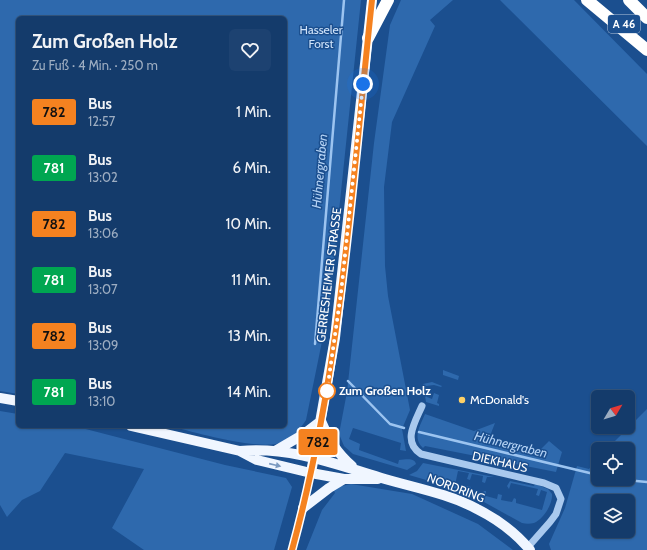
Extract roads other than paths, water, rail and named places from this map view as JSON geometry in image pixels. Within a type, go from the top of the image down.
[{"type":"highway","points":[[368,38],[388,0]]},
{"type":"highway","points":[[588,0],[647,49]]},
{"type":"highway","name":"A 46","points":[[601,0],[647,49]]},
{"type":"highway","name":"A 46","points":[[630,0],[647,18]]},
{"type":"main road","name":"GERRESHEIMER STRASSE","points":[[311,473],[335,338],[372,0]]},
{"type":"main road","points":[[0,398],[16,401]]},
{"type":"main road","points":[[275,451],[304,434],[321,421],[336,451],[354,468]]},
{"type":"main road","points":[[140,428],[240,451]]},
{"type":"main road","name":"NORDRING","points":[[240,451],[257,449],[314,458],[354,468],[449,497],[476,508],[502,524],[529,549]]},
{"type":"main road","name":"NORDRING","points":[[240,451],[256,460],[311,473],[344,479],[384,478]]},
{"type":"main road","points":[[303,508],[344,479]]},
{"type":"street","name":"DIEKHAUS","points":[[422,406],[412,429],[411,438],[411,444],[421,454],[544,483],[556,488],[561,499],[556,514],[529,549]]},
{"type":"street","name":"GERRESHEIMER STRASSE","points":[[292,550],[311,473]]},
{"type":"waterway","name":"Hühnergraben","points":[[315,344],[344,0]]},
{"type":"waterway","name":"Hühnergraben","points":[[348,381],[390,424],[404,428]]},
{"type":"waterway","name":"Hühnergraben","points":[[419,432],[591,473]]},
{"type":"waterway","name":"Hühnergraben","points":[[635,481],[647,482]]},
{"type":"place","name":"Zum Großen Holz","points":[[327,391]]},
{"type":"place","name":"McDonald's","points":[[462,400]]},
{"type":"park label","name":"Hasseler Forst","points":[[321,37]]}]
